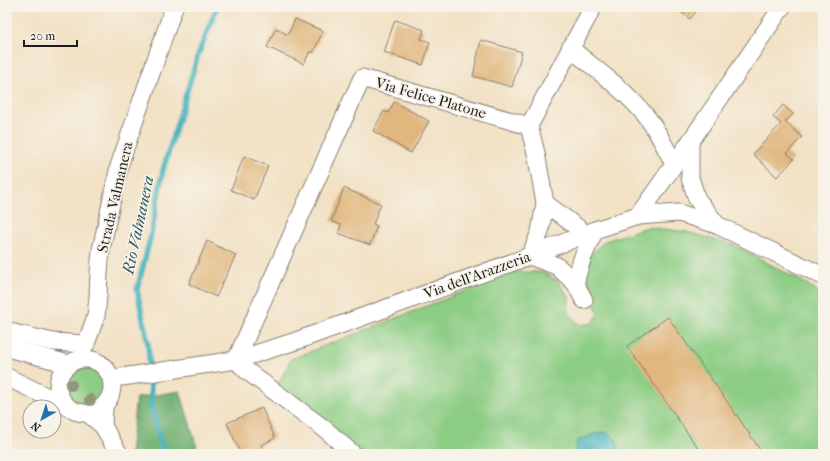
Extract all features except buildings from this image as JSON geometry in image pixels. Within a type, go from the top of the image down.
[{"type":"street","name":"Strada Valmanera","points":[[86,344],[96,316],[101,250],[119,166],[174,7]]},
{"type":"street","points":[[584,300],[575,283],[557,266],[530,256],[540,232],[545,203],[536,153],[529,126],[593,7]]},
{"type":"street","points":[[638,216],[782,7]]},
{"type":"street","points":[[570,48],[616,85],[641,110],[659,136],[674,164]]},
{"type":"street","name":"Via Felice Platone","points":[[236,360],[362,78],[529,126]]},
{"type":"street","points":[[690,142],[690,178],[697,199],[717,225]]},
{"type":"street","points":[[545,203],[591,232],[575,283]]},
{"type":"street","name":"Via dell'Arazzeria","points":[[115,379],[236,360],[296,341],[638,216],[679,213],[717,225],[823,276]]},
{"type":"street","points":[[7,330],[53,342],[86,344],[79,361],[63,370],[59,377],[58,392],[61,400],[66,406]]},
{"type":"street","points":[[7,348],[79,361],[100,363],[115,379],[109,400],[96,410],[80,414],[7,377]]},
{"type":"street","points":[[236,360],[247,371],[326,430],[353,454]]},
{"type":"street","points":[[96,410],[103,426],[119,454]]},
{"type":"green space","points":[[647,227],[687,232],[734,245],[807,284],[823,295],[823,454],[359,454],[277,386],[291,359],[514,272],[542,272],[558,281],[569,297],[568,313],[580,325],[593,323],[599,313],[587,292],[589,256],[605,241]]},
{"type":"green space","points":[[81,368],[89,368],[99,373],[103,380],[103,394],[99,401],[89,406],[81,406],[71,401],[69,398],[66,391],[66,383],[71,373],[74,371]]},
{"type":"green space","points":[[180,391],[199,454],[130,454],[136,398]]},
{"type":"water","points":[[597,433],[606,433],[613,436],[619,448],[618,454],[576,454],[575,450],[577,441]]},
{"type":"waterway","name":"Rio Valmanera","points":[[164,454],[152,411],[148,344],[137,290],[151,235],[163,170],[198,55],[217,7]]}]
